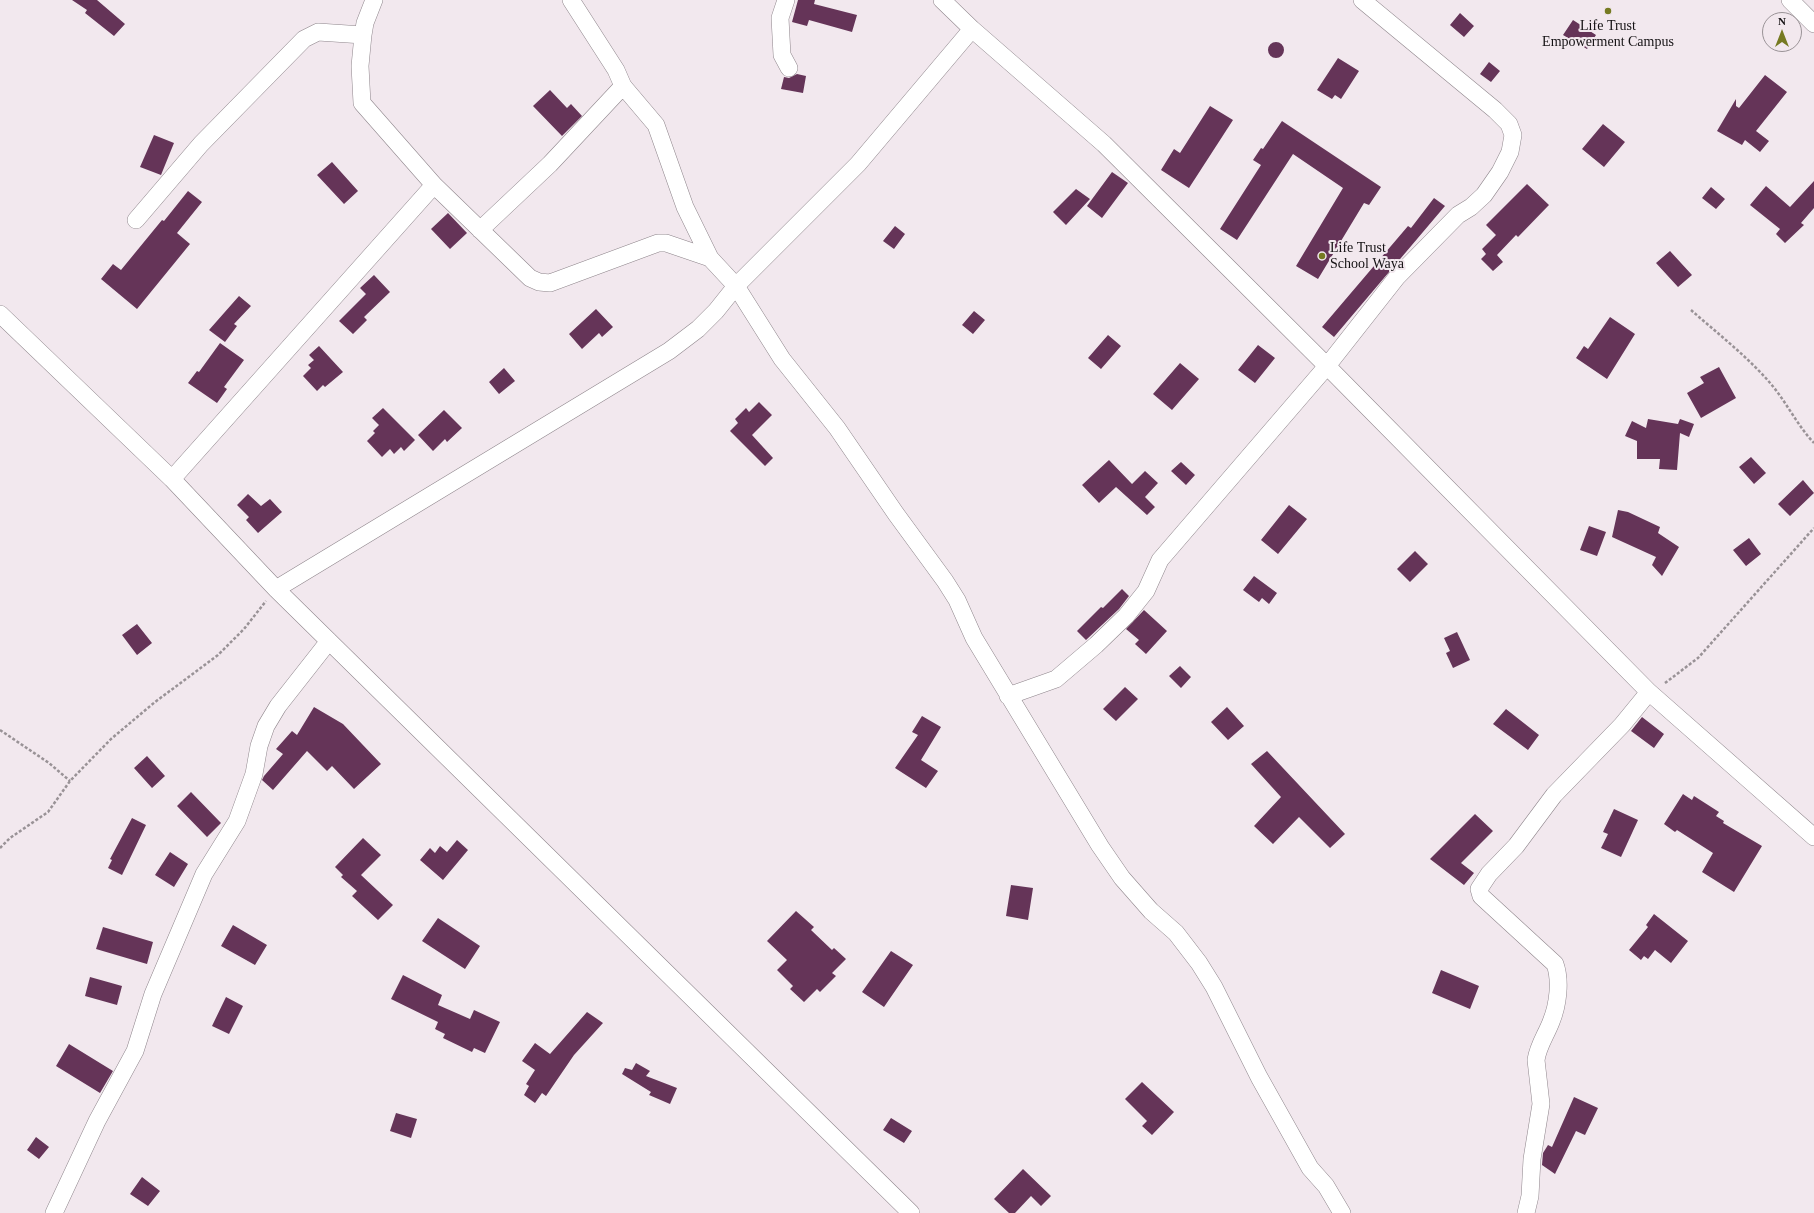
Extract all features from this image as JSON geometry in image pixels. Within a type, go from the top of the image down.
[{"type":"street","points":[[374,0],[365,23],[363,35],[360,66],[362,103],[434,185],[530,278],[539,282],[550,283],[658,243],[666,243],[710,258]]},
{"type":"street","points":[[571,0],[616,70],[623,86],[656,125],[684,207],[710,258],[736,286],[782,359],[837,428],[957,600],[974,638],[1008,696],[1074,805],[1122,878],[1151,911],[1181,939],[1199,962],[1214,987],[1259,1077],[1310,1168],[1326,1186],[1342,1213]]},
{"type":"street","points":[[786,0],[780,18],[782,55],[789,68]]},
{"type":"street","points":[[942,0],[972,29],[1104,144],[1327,366],[1649,692],[1814,837]]},
{"type":"street","points":[[1008,696],[1056,679],[1096,645],[1126,616],[1146,591],[1160,560],[1327,366],[1397,277],[1458,215],[1471,207],[1484,195],[1500,172],[1510,152],[1513,135],[1509,124],[1495,110],[1362,0]]},
{"type":"street","points":[[1790,0],[1814,24]]},
{"type":"street","points":[[276,589],[669,351],[698,329],[716,311],[736,286],[858,164],[972,29]]},
{"type":"street","points":[[136,220],[201,144],[304,39],[318,32],[363,35]]},
{"type":"street","points":[[480,230],[550,164],[623,86]]},
{"type":"street","points":[[172,479],[434,185]]},
{"type":"street","points":[[0,314],[172,479],[276,589],[910,1213]]},
{"type":"street","points":[[58,1212],[97,1122],[135,1051],[153,994],[204,874],[237,821],[254,774],[259,746],[266,726],[278,706],[330,641]]},
{"type":"street","points":[[1526,1213],[1530,1196],[1532,1159],[1541,1104],[1536,1060],[1537,1053],[1552,1020],[1560,980],[1555,964],[1481,896],[1479,889],[1490,874],[1516,846],[1554,795],[1622,725],[1649,692]]},
{"type":"path","points":[[1691,310],[1769,382],[1784,400],[1802,430],[1814,443]]},
{"type":"path","points":[[1649,692],[1672,679],[1698,658],[1814,528]]},
{"type":"path","points":[[0,848],[10,838],[48,812],[70,781],[111,739],[155,702],[218,655],[244,629],[276,589]]},
{"type":"path","points":[[0,730],[49,763],[70,781]]},
{"type":"building","points":[[72,0],[97,0],[125,24],[114,36],[85,13],[87,10]]},
{"type":"building","points":[[798,0],[815,0],[814,4],[857,15],[852,32],[809,20],[807,26],[792,22]]},
{"type":"building","points":[[1460,13],[1474,26],[1464,37],[1450,25]]},
{"type":"building","points":[[1573,20],[1596,35],[1587,49],[1563,35]]},
{"type":"building","points":[[1273,42],[1279,42],[1284,47],[1282,56],[1279,58],[1273,58],[1268,53],[1268,47]]},
{"type":"building","points":[[1338,58],[1359,71],[1341,99],[1335,95],[1332,99],[1317,90]]},
{"type":"building","points":[[1489,62],[1500,71],[1491,82],[1480,74]]},
{"type":"building","points":[[797,74],[806,76],[803,93],[781,89],[784,77],[789,78]]},
{"type":"building","points":[[1765,75],[1787,92],[1756,131],[1769,141],[1760,152],[1745,140],[1742,145],[1717,131],[1736,99],[1736,106],[1739,108]]},
{"type":"building","points":[[550,90],[567,108],[571,104],[582,116],[562,136],[533,106]]},
{"type":"building","points":[[1210,106],[1233,120],[1189,188],[1161,170],[1174,149],[1180,153]]},
{"type":"building","points":[[1282,121],[1381,187],[1369,205],[1364,203],[1318,279],[1296,266],[1343,188],[1293,154],[1237,240],[1220,229],[1261,165],[1253,160],[1261,148],[1263,149]]},
{"type":"building","points":[[1603,124],[1625,142],[1604,167],[1582,149]]},
{"type":"building","points":[[154,135],[174,143],[161,175],[140,167]]},
{"type":"building","points":[[332,162],[358,191],[344,204],[317,175]]},
{"type":"building","points":[[1112,172],[1128,183],[1102,218],[1087,206]]},
{"type":"building","points":[[1814,181],[1814,208],[1801,223],[1804,225],[1785,243],[1776,234],[1780,229],[1750,205],[1766,186],[1790,207]]},
{"type":"building","points":[[1527,184],[1549,205],[1518,237],[1516,235],[1497,255],[1503,262],[1493,271],[1481,259],[1486,254],[1482,249],[1496,235],[1486,225]]},
{"type":"building","points":[[1711,187],[1725,199],[1716,209],[1702,198]]},
{"type":"building","points":[[1076,189],[1090,199],[1066,225],[1053,212]]},
{"type":"building","points":[[188,191],[202,202],[177,233],[190,244],[137,309],[101,279],[113,264],[121,270]]},
{"type":"building","points":[[1434,198],[1445,206],[1334,337],[1322,327],[1408,226],[1411,228]]},
{"type":"building","points":[[448,213],[467,233],[450,249],[431,229]]},
{"type":"building","points":[[895,226],[905,234],[894,249],[883,241]]},
{"type":"building","points":[[1670,251],[1692,275],[1678,287],[1656,263]]},
{"type":"building","points":[[374,275],[390,292],[364,317],[367,320],[353,334],[339,321],[366,294],[360,288]]},
{"type":"building","points":[[239,296],[251,306],[234,324],[237,326],[225,342],[209,330]]},
{"type":"building","points":[[596,309],[613,327],[602,337],[599,333],[582,349],[569,334]]},
{"type":"building","points":[[974,311],[985,320],[973,334],[962,325]]},
{"type":"building","points":[[1610,317],[1635,334],[1607,379],[1576,358],[1584,346],[1588,349]]},
{"type":"building","points":[[1108,335],[1121,346],[1101,369],[1088,358]]},
{"type":"building","points":[[220,343],[244,360],[224,387],[227,389],[217,403],[188,383],[197,371],[199,372]]},
{"type":"building","points":[[1258,345],[1275,358],[1255,383],[1238,370]]},
{"type":"building","points":[[319,346],[343,372],[325,387],[323,385],[317,391],[303,376],[311,368],[308,365],[314,360],[309,355]]},
{"type":"building","points":[[1180,363],[1199,379],[1172,410],[1153,394]]},
{"type":"building","points":[[1719,367],[1736,398],[1701,418],[1687,393],[1704,383],[1700,377]]},
{"type":"building","points":[[504,368],[515,381],[499,394],[489,382]]},
{"type":"building","points":[[759,402],[772,415],[752,435],[773,458],[765,466],[730,431],[738,423],[735,419],[746,408],[749,412]]},
{"type":"building","points":[[383,408],[415,440],[404,451],[401,447],[394,454],[390,449],[382,457],[367,441],[375,433],[373,431],[379,425],[372,418]]},
{"type":"building","points":[[444,410],[462,428],[447,442],[445,439],[433,451],[418,435]]},
{"type":"building","points":[[1648,419],[1678,424],[1680,419],[1694,424],[1689,437],[1680,433],[1677,470],[1659,469],[1660,459],[1637,459],[1637,441],[1625,436],[1632,421],[1646,428]]},
{"type":"building","points":[[1751,457],[1766,473],[1754,484],[1739,467]]},
{"type":"building","points":[[1109,460],[1132,484],[1145,471],[1158,483],[1145,497],[1155,507],[1147,515],[1116,487],[1099,503],[1082,485]]},
{"type":"building","points":[[1181,462],[1195,475],[1186,485],[1171,471]]},
{"type":"building","points":[[1803,480],[1814,493],[1790,516],[1778,504]]},
{"type":"building","points":[[248,494],[261,506],[270,499],[282,512],[258,533],[246,520],[249,517],[237,505]]},
{"type":"building","points":[[1289,505],[1307,519],[1278,554],[1261,540]]},
{"type":"building","points":[[1618,510],[1628,512],[1660,527],[1658,533],[1679,547],[1662,576],[1652,565],[1656,557],[1612,537]]},
{"type":"building","points":[[1589,526],[1606,532],[1597,556],[1580,550]]},
{"type":"building","points":[[1749,538],[1761,554],[1746,566],[1733,550]]},
{"type":"building","points":[[1415,551],[1428,564],[1410,582],[1397,569]]},
{"type":"building","points":[[1254,576],[1277,593],[1269,604],[1262,598],[1259,602],[1243,590]]},
{"type":"building","points":[[1122,589],[1129,596],[1119,609],[1086,640],[1077,631]]},
{"type":"building","points":[[1144,610],[1167,631],[1146,654],[1135,644],[1139,640],[1126,629]]},
{"type":"building","points":[[137,624],[152,643],[137,655],[122,635]]},
{"type":"building","points":[[1457,632],[1470,660],[1453,668],[1446,653],[1450,651],[1444,638]]},
{"type":"building","points":[[1180,666],[1191,677],[1181,688],[1169,676]]},
{"type":"building","points":[[1125,687],[1138,699],[1116,721],[1103,709]]},
{"type":"building","points":[[314,707],[343,724],[381,764],[354,789],[332,766],[327,771],[307,751],[273,790],[262,780],[283,754],[276,749],[292,731],[297,735]]},
{"type":"building","points":[[1227,707],[1244,726],[1228,740],[1211,722]]},
{"type":"building","points":[[1506,709],[1539,735],[1528,750],[1493,724]]},
{"type":"building","points":[[922,716],[941,727],[921,760],[938,771],[926,788],[895,768],[918,735],[912,732]]},
{"type":"building","points":[[1642,717],[1664,734],[1654,748],[1631,731]]},
{"type":"building","points":[[1267,751],[1345,834],[1330,848],[1299,817],[1273,844],[1254,826],[1281,797],[1251,764]]},
{"type":"building","points":[[147,756],[165,776],[152,788],[134,768]]},
{"type":"building","points":[[191,792],[221,823],[207,837],[177,806]]},
{"type":"building","points":[[1683,794],[1692,800],[1694,796],[1719,812],[1716,816],[1724,821],[1723,823],[1762,846],[1734,892],[1702,872],[1713,853],[1677,830],[1675,832],[1664,824]]},
{"type":"building","points":[[1614,809],[1638,820],[1621,857],[1601,848],[1608,834],[1603,832]]},
{"type":"building","points":[[1475,814],[1493,831],[1461,863],[1474,873],[1464,885],[1430,859]]},
{"type":"building","points":[[132,818],[146,825],[122,875],[108,868],[112,860],[110,859]]},
{"type":"building","points":[[363,838],[381,855],[361,875],[393,905],[378,920],[352,896],[357,891],[341,877],[343,875],[335,867]]},
{"type":"building","points":[[457,840],[468,850],[443,880],[420,860],[430,848],[435,853],[440,846],[447,852]]},
{"type":"building","points":[[170,852],[188,864],[174,887],[155,875]]},
{"type":"building","points":[[1011,885],[1033,888],[1028,920],[1006,916]]},
{"type":"building","points":[[796,911],[814,927],[811,930],[832,950],[834,948],[846,959],[832,973],[836,976],[820,992],[817,989],[804,1002],[790,989],[793,986],[777,970],[787,960],[767,941]]},
{"type":"building","points":[[1654,914],[1688,941],[1671,963],[1655,950],[1648,959],[1644,956],[1641,960],[1629,950],[1648,927],[1646,925]]},
{"type":"building","points":[[438,918],[480,946],[465,969],[422,941]]},
{"type":"building","points":[[233,925],[267,945],[255,965],[221,946]]},
{"type":"building","points":[[103,927],[153,942],[147,964],[96,949]]},
{"type":"building","points":[[891,951],[913,965],[884,1007],[862,992]]},
{"type":"building","points":[[1441,970],[1479,986],[1470,1009],[1432,993]]},
{"type":"building","points":[[403,975],[442,995],[438,1005],[470,1019],[474,1010],[500,1022],[485,1053],[474,1048],[472,1052],[443,1038],[445,1034],[435,1029],[438,1022],[391,999]]},
{"type":"building","points":[[90,977],[122,986],[117,1005],[85,996]]},
{"type":"building","points":[[226,997],[243,1006],[229,1034],[212,1026]]},
{"type":"building","points":[[587,1012],[603,1023],[574,1055],[546,1096],[542,1093],[535,1103],[524,1095],[529,1086],[526,1084],[535,1070],[522,1061],[535,1043],[550,1054]]},
{"type":"building","points":[[69,1044],[113,1071],[100,1093],[56,1066]]},
{"type":"building","points":[[636,1063],[650,1071],[646,1076],[677,1088],[670,1104],[649,1095],[651,1092],[622,1074],[625,1068],[632,1070]]},
{"type":"building","points":[[1142,1082],[1174,1112],[1152,1135],[1142,1126],[1147,1121],[1125,1099]]},
{"type":"building","points":[[1574,1097],[1598,1108],[1585,1135],[1576,1131],[1555,1174],[1542,1165],[1543,1153],[1548,1145],[1552,1147]]},
{"type":"building","points":[[396,1113],[417,1119],[411,1138],[390,1131]]},
{"type":"building","points":[[891,1118],[912,1131],[904,1143],[883,1130]]},
{"type":"building","points":[[36,1137],[49,1147],[39,1159],[27,1150]]},
{"type":"building","points":[[1023,1169],[1051,1196],[1041,1206],[1031,1196],[1015,1213],[1009,1213],[994,1199]]},
{"type":"building","points":[[142,1177],[160,1191],[148,1206],[130,1194]]},
{"type":"place","name":"Life Trust Empowerment Campus","points":[[1608,11]]},
{"type":"place","name":"Life Trust School Waya","points":[[1322,256]]}]
